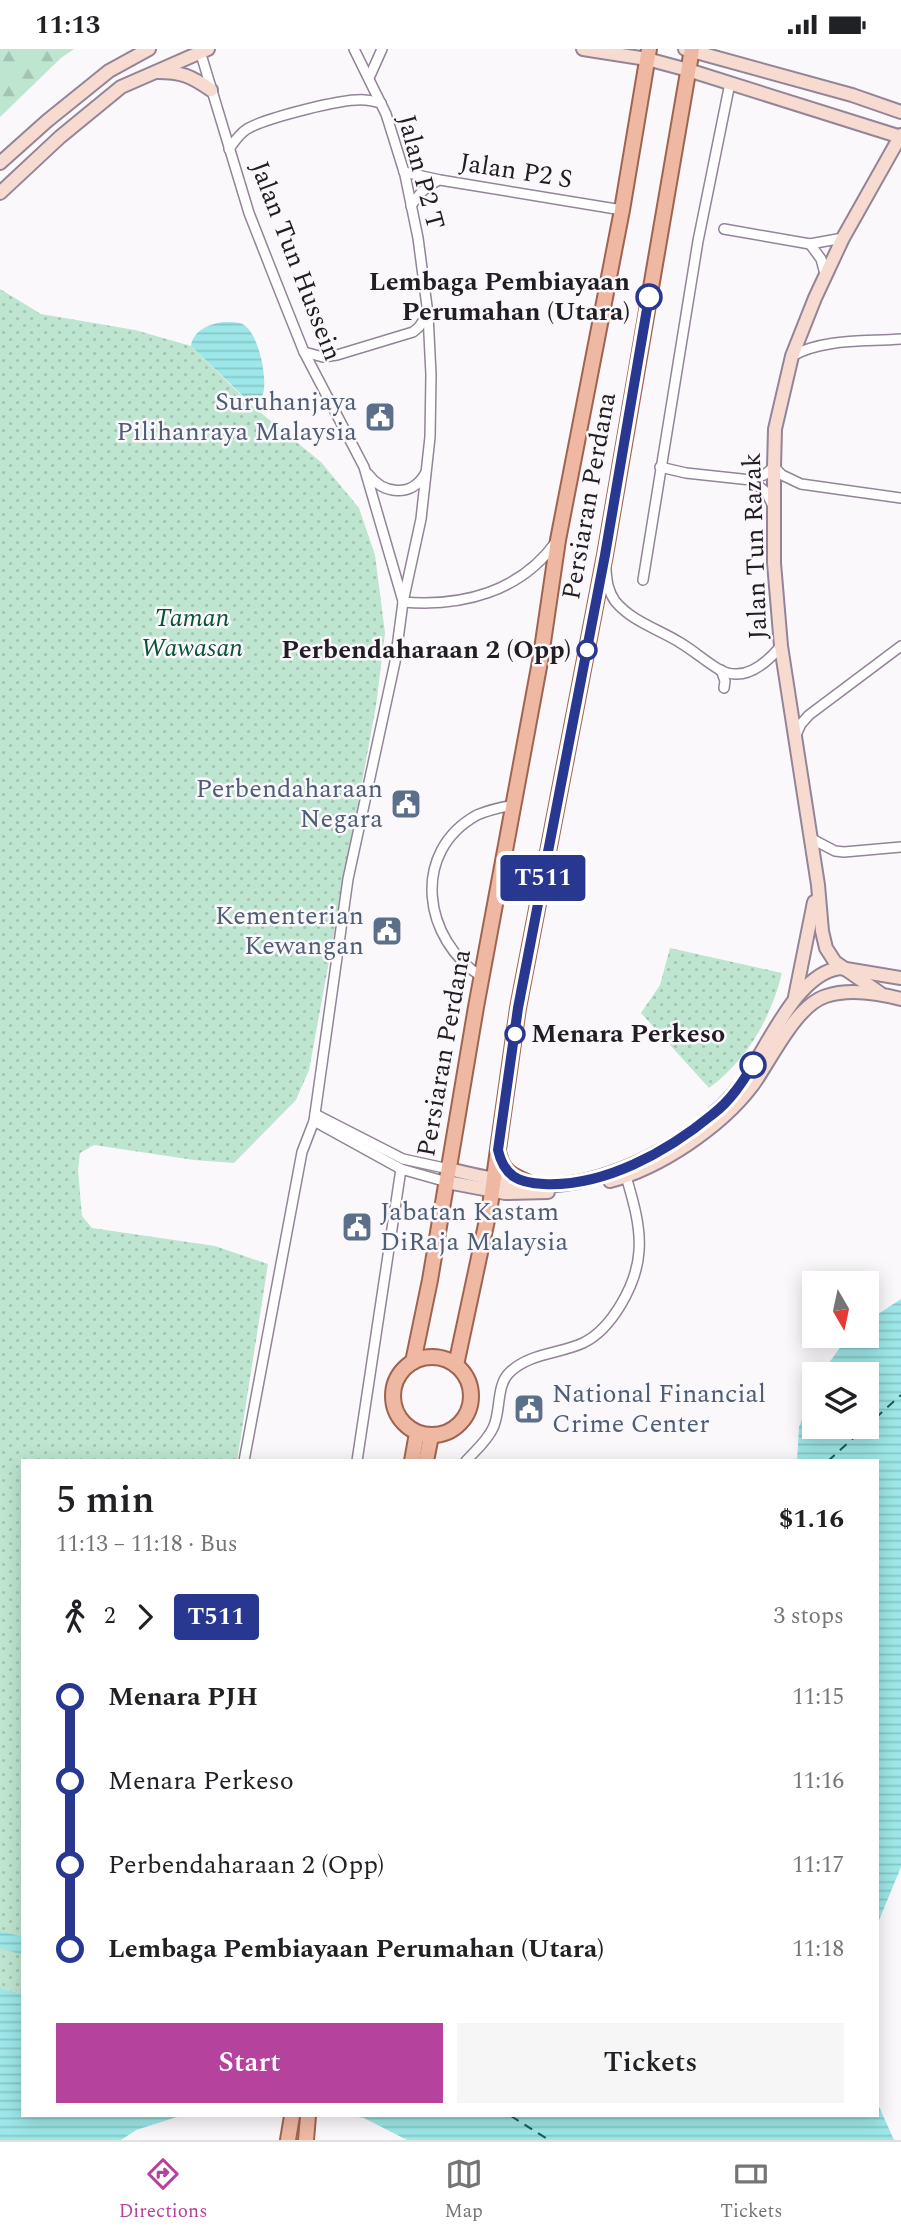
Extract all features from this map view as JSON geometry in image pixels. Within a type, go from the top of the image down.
[{"type":"main road","points":[[0,163],[108,71],[149,49]]},
{"type":"main road","points":[[583,49],[648,54],[688,70],[901,136]]},
{"type":"main road","points":[[690,49],[852,95],[901,112]]},
{"type":"main road","name":"Persiaran Perdana","points":[[456,1365],[492,1185],[518,1008],[605,555],[690,49]]},
{"type":"main road","points":[[0,193],[60,137],[121,87],[202,50]]},
{"type":"main road","name":"Persiaran Perdana","points":[[413,1362],[541,656],[558,540],[622,210],[648,54]]},
{"type":"main road","points":[[153,72],[191,76],[211,90]]},
{"type":"main road","name":"Jalan Tun Razak","points":[[880,993],[835,962],[826,948],[822,931],[818,885],[781,646],[774,563],[774,467],[775,429],[792,356],[843,238],[901,136]]},
{"type":"main road","points":[[794,1001],[818,885]]},
{"type":"main road","points":[[710,1123],[740,1086],[804,987],[825,972],[840,968],[901,978]]},
{"type":"main road","points":[[492,1185],[505,1193],[569,1191],[625,1173],[674,1152],[750,1088],[802,1013],[825,996],[850,992],[880,993],[901,999]]},
{"type":"main road","points":[[498,1150],[503,1169],[529,1183]]},
{"type":"main road","points":[[448,1175],[492,1185],[564,1185],[625,1173]]},
{"type":"main road","points":[[424,1358],[446,1359],[465,1374],[471,1385],[470,1410],[454,1430],[443,1434],[424,1434],[406,1426],[397,1415],[393,1391],[397,1379],[413,1362],[424,1358]]},
{"type":"main road","points":[[413,1459],[424,1434]]},
{"type":"main road","points":[[424,1434],[426,1459]]},
{"type":"main road","points":[[288,2140],[292,2118]]},
{"type":"main road","points":[[306,2140],[308,2120]]},
{"type":"street","name":"Jalan P2 T","points":[[244,1459],[302,1152],[314,1117],[348,879],[395,662],[403,602],[421,519],[427,469],[431,375],[428,314],[418,238],[404,172],[381,103],[354,49]]},
{"type":"street","points":[[369,78],[382,49]]},
{"type":"street","name":"Jalan Tun Hussein","points":[[202,50],[211,90],[249,213],[304,352],[364,467],[403,602]]},
{"type":"street","points":[[643,580],[698,241],[730,83]]},
{"type":"street","points":[[229,149],[247,129],[265,122],[345,101],[365,100],[381,103]]},
{"type":"street","name":"Jalan P2 S","points":[[404,172],[622,210]]},
{"type":"street","points":[[411,206],[430,184],[440,180]]},
{"type":"street","points":[[724,229],[810,244],[843,238]]},
{"type":"street","points":[[810,244],[825,267],[825,276]]},
{"type":"street","points":[[304,352],[314,356],[330,356],[405,334],[419,327],[428,314]]},
{"type":"street","points":[[792,356],[803,350],[829,345],[901,339]]},
{"type":"street","points":[[364,467],[374,482],[382,488],[400,491],[417,484],[427,469]]},
{"type":"street","points":[[660,467],[685,473],[751,480],[774,467],[782,475],[801,484],[901,498]]},
{"type":"street","points":[[751,480],[766,492],[774,509]]},
{"type":"street","points":[[403,602],[431,605],[490,592],[522,577],[537,566],[558,540]]},
{"type":"street","points":[[605,555],[608,589],[616,602],[641,621],[721,670],[745,673],[773,656],[781,646]]},
{"type":"street","points":[[795,743],[796,734],[809,715],[901,646]]},
{"type":"street","points":[[721,670],[725,681],[724,688]]},
{"type":"street","points":[[482,977],[473,971],[444,936],[433,906],[433,874],[438,855],[460,828],[478,815],[514,804]]},
{"type":"street","points":[[810,838],[835,851],[901,847]]},
{"type":"street","points":[[314,1117],[401,1169],[448,1175]]},
{"type":"street","points":[[314,1117],[403,1159],[448,1175]]},
{"type":"street","points":[[357,1459],[401,1169]]},
{"type":"street","points":[[468,1459],[493,1429],[508,1374],[525,1362],[571,1348],[598,1333],[610,1322],[623,1299],[639,1252],[634,1208],[625,1173]]},
{"type":"green space","points":[[0,49],[74,49],[61,58],[0,117]]},
{"type":"green space","name":"Taman Wawasan","points":[[0,289],[41,314],[135,330],[191,346],[250,404],[321,462],[359,508],[375,555],[385,633],[376,706],[309,1070],[296,1100],[234,1163],[194,1160],[94,1145],[80,1153],[78,1170],[82,1216],[92,1228],[215,1246],[268,1264],[237,1459],[21,1459],[21,1993],[0,1988]]},
{"type":"green space","points":[[670,948],[782,973],[771,1006],[756,1037],[735,1065],[709,1088],[641,1013],[660,985]]},
{"type":"water","points":[[216,323],[244,325],[254,338],[263,370],[262,397],[253,399],[243,396],[191,346],[200,331]]},
{"type":"water","points":[[901,1299],[901,1867],[879,1920],[879,1459],[797,1459],[802,1419],[802,1439],[879,1439],[879,1362],[830,1362],[840,1348],[879,1348],[879,1313]]},
{"type":"water","points":[[0,1931],[21,1936],[21,1954],[0,1948]]},
{"type":"water","points":[[0,1988],[21,1993],[21,2117],[177,2117],[136,2130],[121,2140],[0,2140]]},
{"type":"water","points":[[879,2106],[894,2140],[407,2140],[358,2117],[879,2117]]},
{"type":"ferry route","points":[[830,1459],[901,1395]]},
{"type":"ferry route","points":[[513,2117],[549,2140]]},
{"type":"bus line","name":"T511","points":[[649,297],[605,555],[518,1008],[498,1150],[503,1169],[529,1183],[564,1185],[624,1168],[675,1142],[715,1113],[740,1086],[753,1065]]},
{"type":"place","name":"Lembaga Pembiayaan Perumahan (Utara)","points":[[649,297]]},
{"type":"place","name":"Suruhanjaya Pilihanraya Malaysia","points":[[380,417]]},
{"type":"place","name":"Perbendaharaan 2 (Opp)","points":[[587,650]]},
{"type":"place","name":"Perbendaharaan Negara","points":[[406,804]]},
{"type":"place","name":"Kementerian Kewangan","points":[[387,931]]},
{"type":"place","name":"Menara Perkeso","points":[[515,1034]]},
{"type":"place","name":"Jabatan Kastam DiRaja Malaysia","points":[[357,1227]]},
{"type":"place","name":"National Financial Crime Center","points":[[529,1409]]}]
